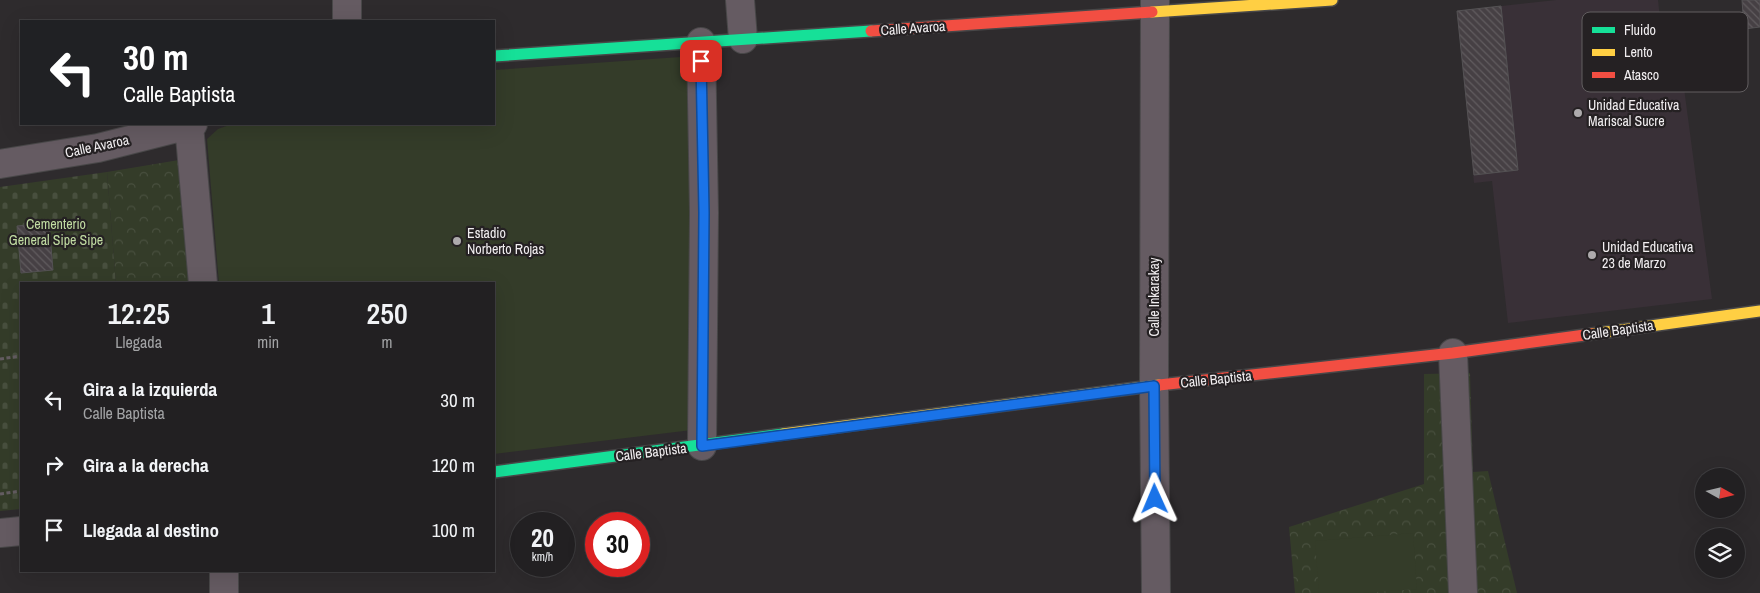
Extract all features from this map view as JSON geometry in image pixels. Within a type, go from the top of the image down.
[{"type":"street","points":[[347,0],[347,20]]},
{"type":"street","points":[[740,0],[743,39]]},
{"type":"street","name":"Calle Avaroa","points":[[495,56],[743,39],[1155,6],[1332,0]]},
{"type":"street","name":"Calle Inkarakay","points":[[1155,6],[1154,386],[1156,593]]},
{"type":"street","points":[[701,42],[704,213],[702,446]]},
{"type":"street","name":"Calle Avaroa","points":[[0,164],[98,148],[187,125]]},
{"type":"street","points":[[191,125],[203,282]]},
{"type":"street","name":"Calle Baptista","points":[[495,472],[1154,386],[1453,353],[1760,311]]},
{"type":"street","points":[[1453,353],[1463,593]]},
{"type":"street","points":[[0,534],[20,531]]},
{"type":"street","points":[[224,572],[224,593]]},
{"type":"path","points":[[0,359],[20,356]]},
{"type":"path","points":[[0,494],[20,491]]},
{"type":"shaded area","points":[[1556,0],[1658,0],[1659,12],[1582,12],[1582,92],[1685,92],[1712,299],[1508,323],[1492,181],[1474,183],[1457,11]]},
{"type":"green space","name":"Estadio Norberto Rojas","points":[[695,56],[692,430],[495,454],[495,282],[219,282],[207,139],[218,129],[229,125],[495,125],[495,70]]},
{"type":"green space","points":[[179,160],[189,282],[116,282],[107,172]]},
{"type":"green space","name":"Cementerio General Sipe Sipe","points":[[107,172],[116,282],[20,282],[20,509],[0,511],[0,187]]},
{"type":"green space","points":[[1470,373],[1473,472],[1488,471],[1517,593],[1295,593],[1289,527],[1424,484],[1424,374]]},
{"type":"green space","points":[[1413,533],[1417,589],[1363,593],[1319,593],[1315,541]]},
{"type":"building","points":[[1742,0],[1760,0],[1760,27],[1748,28],[1748,12],[1743,12]]},
{"type":"building","points":[[1501,6],[1518,170],[1474,175],[1457,11]]},
{"type":"building","points":[[49,223],[53,270],[21,273],[17,226]]},
{"type":"traffic: fast","points":[[495,56],[871,31]]},
{"type":"traffic: fast","points":[[495,472],[783,434]]},
{"type":"traffic: slow","points":[[1152,12],[1332,0]]},
{"type":"traffic: slow","points":[[1592,334],[1760,311]]},
{"type":"traffic: slow","points":[[783,434],[1159,385]]},
{"type":"traffic: jam","points":[[871,31],[1152,12]]},
{"type":"traffic: jam","points":[[1159,385],[1453,353],[1592,334]]},
{"type":"place","name":"Unidad Educativa Mariscal Sucre","points":[[1578,113]]},
{"type":"place","name":"Estadio Norberto Rojas","points":[[457,241]]},
{"type":"place","name":"Unidad Educativa 23 de Marzo","points":[[1592,255]]},
{"type":"route","points":[[701,61],[704,213],[702,446],[1154,386],[1155,499]]}]
